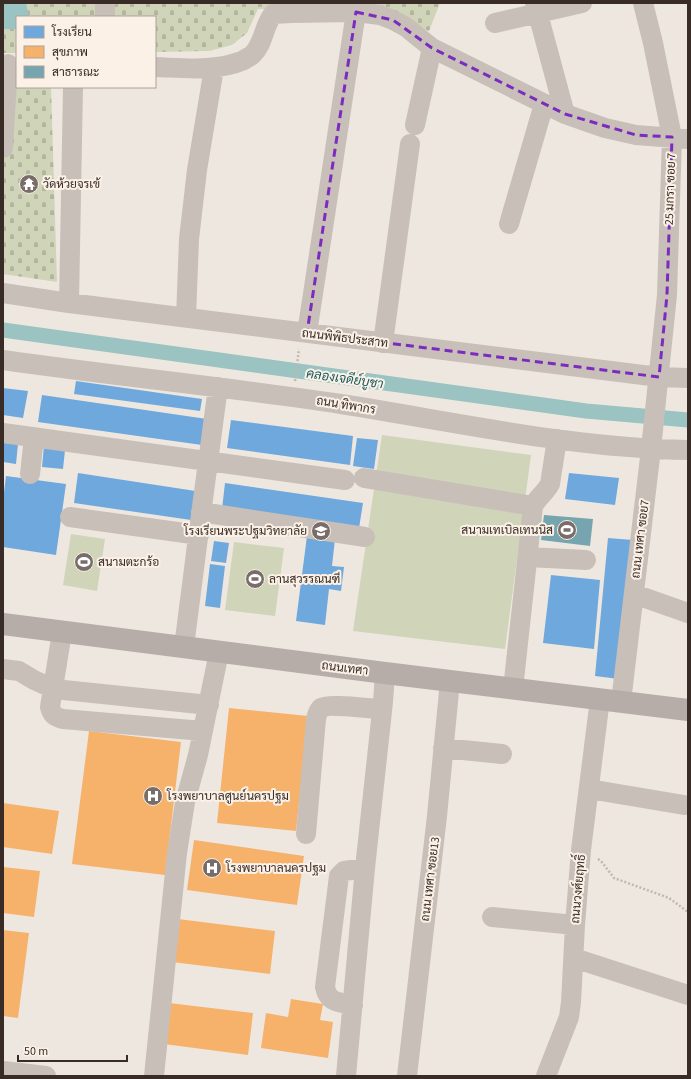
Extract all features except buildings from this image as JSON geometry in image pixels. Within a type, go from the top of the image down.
[{"type":"main road","name":"ถนนเทศา","points":[[3,624],[688,710]]},
{"type":"street","points":[[105,3],[105,16]]},
{"type":"street","points":[[495,23],[536,8],[582,3]]},
{"type":"street","name":"25 มกรา ซอย 7","points":[[642,3],[680,138],[658,384]]},
{"type":"street","points":[[536,8],[565,114]]},
{"type":"street","points":[[156,67],[214,68],[232,65],[252,56],[262,42],[268,21],[273,14],[356,12],[380,15],[406,27],[432,48],[565,114],[605,128],[636,135],[680,138]]},
{"type":"street","points":[[304,338],[356,12]]},
{"type":"street","points":[[415,125],[432,48]]},
{"type":"street","points":[[3,148],[9,64]]},
{"type":"street","points":[[186,318],[190,231],[197,170],[214,68]]},
{"type":"street","points":[[69,303],[72,88]]},
{"type":"street","points":[[509,224],[544,104]]},
{"type":"street","points":[[383,343],[410,144]]},
{"type":"street","name":"ถนนพิพิธประสาท","points":[[3,293],[186,318],[304,338],[383,343],[658,384],[688,378]]},
{"type":"street","name":"ถนน ทิพากร","points":[[3,360],[340,404],[558,439],[652,442],[688,450]]},
{"type":"street","name":"ถนน เทศา ซอย7","points":[[610,700],[634,594],[658,384]]},
{"type":"street","points":[[184,647],[218,387]]},
{"type":"street","points":[[3,433],[354,479],[534,506]]},
{"type":"street","points":[[30,474],[34,437]]},
{"type":"street","points":[[513,689],[534,506],[537,499],[547,490],[550,484],[558,439]]},
{"type":"street","points":[[201,512],[365,537]]},
{"type":"street","points":[[70,517],[199,535]]},
{"type":"street","points":[[528,557],[586,560]]},
{"type":"street","points":[[634,594],[688,613]]},
{"type":"street","points":[[62,632],[50,707],[51,713],[56,717],[63,719],[203,731]]},
{"type":"street","points":[[154,1076],[184,802],[198,755],[219,652]]},
{"type":"street","points":[[3,669],[19,671],[54,689],[209,705]]},
{"type":"street","points":[[346,1076],[385,673]]},
{"type":"street","name":"ถนน เทศา ซอย13","points":[[407,1076],[437,816],[450,681]]},
{"type":"street","name":"ถนนวงศ์ยฤทธิ์","points":[[546,1076],[569,1017],[581,850],[589,790],[610,700]]},
{"type":"street","points":[[306,834],[316,719],[319,710],[323,707],[330,706],[382,709]]},
{"type":"street","points":[[443,748],[502,754]]},
{"type":"street","points":[[589,790],[684,805]]},
{"type":"street","points":[[352,1005],[330,998],[326,994],[325,987],[339,876],[344,870],[365,868]]},
{"type":"street","points":[[492,917],[575,925]]},
{"type":"street","points":[[574,958],[688,995]]},
{"type":"street","points":[[3,1071],[42,1076]]},
{"type":"path","points":[[294,382],[304,338]]},
{"type":"path","points":[[581,850],[601,861],[614,878],[669,898],[688,912]]},
{"type":"highlighted area","points":[[356,12],[393,20],[432,48],[565,114],[636,135],[672,137],[667,295],[659,377],[307,333]]},
{"type":"green space","points":[[3,3],[440,3],[429,31],[399,19],[368,13],[258,9],[247,33],[232,45],[209,51],[156,52],[156,16],[16,16],[16,53],[3,53]]},
{"type":"green space","name":"วัดห้วยจรเข้","points":[[3,65],[16,65],[16,88],[51,88],[57,282],[3,274]]},
{"type":"green space","points":[[382,435],[531,455],[505,649],[353,631]]},
{"type":"green space","name":"สนามตะกร้อ","points":[[71,534],[105,539],[97,591],[63,585]]},
{"type":"green space","name":"ลานสุวรรณนฑี","points":[[234,542],[284,548],[275,616],[225,610]]},
{"type":"water","points":[[3,3],[26,3],[29,16],[16,16],[16,29],[3,29]]},
{"type":"waterway","name":"คลองเจดีย์บูชา","points":[[3,330],[586,411],[688,420]]},
{"type":"place","name":"วัดห้วยจรเข้","points":[[29,184]]},
{"type":"place","name":"สนามเทเบิลเทนนิส","points":[[567,530]]},
{"type":"place","name":"โรงเรียนพระปฐมวิทยาลัย","points":[[321,531]]},
{"type":"place","name":"สนามตะกร้อ","points":[[84,562]]},
{"type":"place","name":"ลานสุวรรณนฑี","points":[[255,579]]},
{"type":"place","name":"โรงพยาบาลศูนย์นครปฐม","points":[[153,796]]},
{"type":"place","name":"โรงพยาบาลนครปฐม","points":[[212,868]]}]
